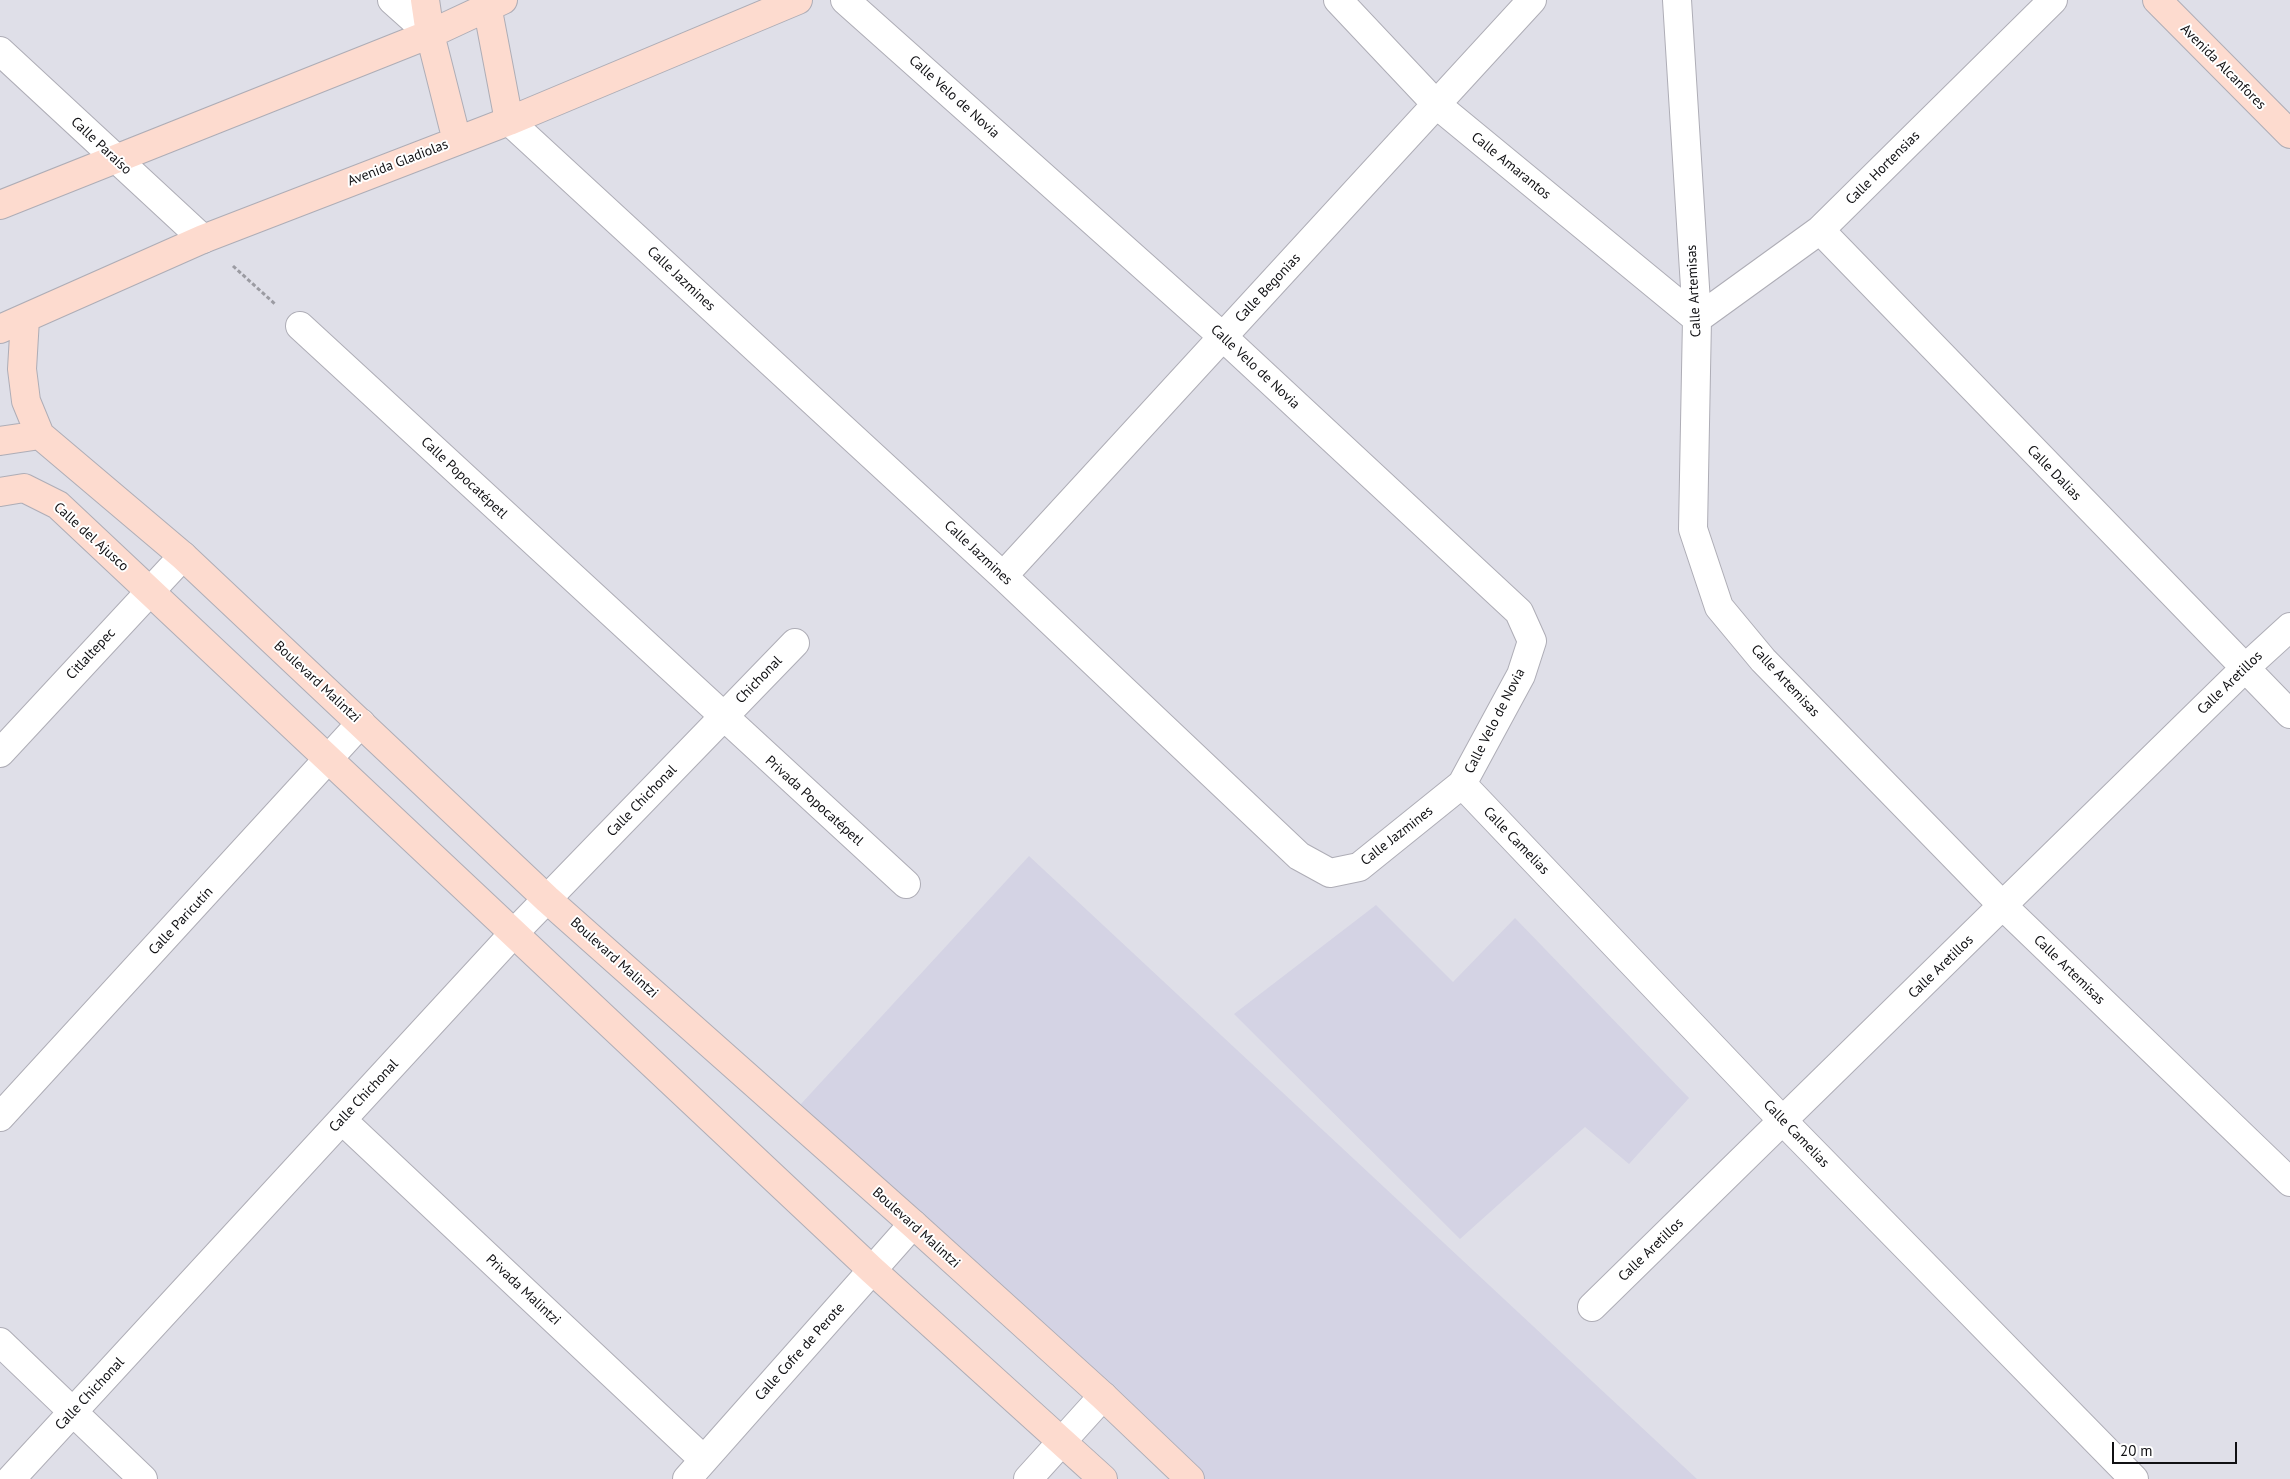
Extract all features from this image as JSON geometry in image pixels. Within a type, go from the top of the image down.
[{"type":"street","points":[[392,0],[430,34]]},
{"type":"street","points":[[426,0],[430,34],[457,140]]},
{"type":"street","name":"Avenida Gladiolas","points":[[0,329],[203,239],[509,121],[798,0]]},
{"type":"street","name":"Calle Velo de Novia","points":[[844,0],[1223,337],[1519,612],[1532,641],[1524,667],[1462,784]]},
{"type":"street","name":"Calle Amarantos","points":[[1338,0],[1437,105],[1697,319]]},
{"type":"street","name":"Calle Begonias","points":[[1003,576],[1532,0]]},
{"type":"street","name":"Calle Artemisas","points":[[1677,0],[1697,319],[1693,529],[1719,607],[1763,660],[2003,906],[2290,1182]]},
{"type":"street","name":"Calle Hortensias","points":[[1697,319],[1820,230],[2053,0]]},
{"type":"street","name":"Avenida Alcanfores","points":[[2157,0],[2290,134]]},
{"type":"street","points":[[0,204],[430,34],[492,2],[509,121]]},
{"type":"street","name":"Calle Paraíso","points":[[0,51],[203,239]]},
{"type":"street","name":"Calle Jazmines","points":[[509,121],[1003,576],[1299,856],[1330,873],[1359,867],[1462,784]]},
{"type":"street","name":"Calle Dalias","points":[[1820,230],[2244,669],[2290,714]]},
{"type":"street","points":[[0,441],[40,435],[26,401],[22,369],[25,319]]},
{"type":"street","name":"Calle Popocatépetl","points":[[300,326],[723,718]]},
{"type":"street","name":"Boulevard Malintzi","points":[[40,435],[183,556],[547,899],[913,1224],[1103,1396],[1190,1479]]},
{"type":"street","name":"Calle del Ajusco","points":[[0,492],[24,488],[58,504],[150,590]]},
{"type":"street","name":"Citlaltepec","points":[[0,753],[183,556]]},
{"type":"street","points":[[150,590],[328,760],[872,1270],[1103,1479]]},
{"type":"street","name":"Calle Aretillos","points":[[1592,1307],[2244,669],[2290,627]]},
{"type":"street","name":"Chichonal","points":[[723,718],[795,643]]},
{"type":"street","name":"Privada Popocatépetl","points":[[723,718],[906,884]]},
{"type":"street","name":"Calle Chichonal","points":[[11,1479],[513,934],[723,718]]},
{"type":"street","name":"Calle Paricutín","points":[[0,1117],[360,723]]},
{"type":"street","name":"Calle Camelias","points":[[1462,784],[1782,1120],[2134,1479]]},
{"type":"street","name":"Privada Malintzi","points":[[342,1120],[695,1470]]},
{"type":"street","name":"Calle Cofre de Perote","points":[[695,1470],[913,1224]]},
{"type":"street","points":[[0,1342],[143,1479]]},
{"type":"street","points":[[1028,1479],[1103,1396]]},
{"type":"path","points":[[203,239],[300,326]]},
{"type":"shaded area","points":[[1029,856],[1697,1479],[1183,1479],[789,1117]]},
{"type":"shaded area","points":[[1376,905],[1453,982],[1515,918],[1689,1098],[1629,1164],[1585,1127],[1460,1239],[1234,1014]]}]
